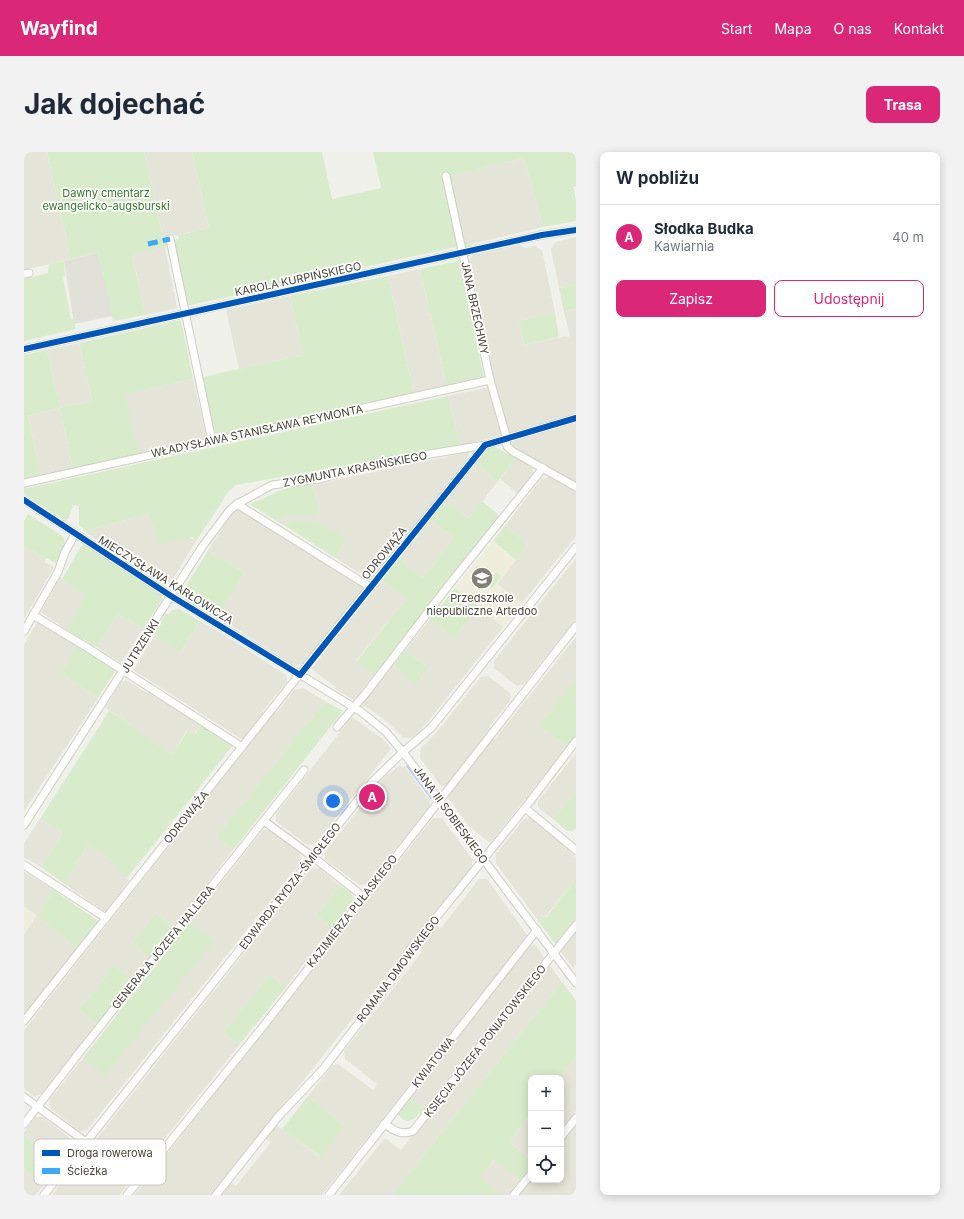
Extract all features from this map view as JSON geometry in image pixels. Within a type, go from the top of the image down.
[{"type":"street","name":"JANA BRZECHWY","points":[[446,176],[490,380],[506,439]]},
{"type":"street","name":"KAROLA KURPIŃSKIEGO","points":[[24,349],[542,235],[576,230]]},
{"type":"street","points":[[170,239],[212,441]]},
{"type":"street","name":"WŁADYSŁAWA STANISŁAWA REYMONTA","points":[[24,483],[490,380]]},
{"type":"street","name":"ZYGMUNTA KRASIŃSKIEGO","points":[[272,485],[319,478],[381,462],[485,445],[576,418]]},
{"type":"street","points":[[506,439],[509,449],[576,487]]},
{"type":"street","name":"ODROWĄŻA","points":[[24,1020],[485,445]]},
{"type":"street","points":[[337,727],[543,468]]},
{"type":"street","name":"JUTRZENKI","points":[[24,825],[124,672],[202,547],[229,511],[237,504],[272,485]]},
{"type":"street","name":"MIECZYSŁAWA KARŁOWICZA","points":[[24,500],[171,596],[300,675]]},
{"type":"street","points":[[237,504],[370,587]]},
{"type":"street","points":[[24,631],[58,572],[65,552],[75,534]]},
{"type":"street","name":"EDWARDA RYDZA-ŚMIGŁEGO","points":[[88,1139],[372,782],[403,752],[431,728],[576,547]]},
{"type":"street","points":[[33,615],[88,648],[242,747]]},
{"type":"street","name":"KAZIMIERZA PUŁASKIEGO","points":[[166,1146],[256,1035],[576,626]]},
{"type":"street","name":"JANA III SOBIESKIEGO","points":[[300,675],[354,707],[385,731],[403,752],[576,983]]},
{"type":"street","name":"ROMANA DMOWSKIEGO","points":[[216,1195],[277,1118],[324,1068],[401,968],[409,951],[525,808],[576,741]]},
{"type":"street","name":"GENERAŁA JÓZEFA HALLERA","points":[[24,1124],[304,770]]},
{"type":"street","points":[[525,808],[575,846]]},
{"type":"street","points":[[264,821],[364,897]]},
{"type":"street","points":[[24,865],[106,918]]},
{"type":"street","name":"KSIĘCIA JÓZEFA PONIATOWSKIEGO","points":[[384,1124],[398,1133],[407,1134],[413,1132],[576,925]]},
{"type":"street","name":"KWIATOWA","points":[[329,1195],[537,930]]},
{"type":"street","points":[[24,1097],[82,1139]]},
{"type":"street","points":[[564,1133],[576,1118]]},
{"type":"street","points":[[514,1195],[528,1178]]},
{"type":"street","name":"EDWARDA RYDZA-ŚMIGŁEGO","points":[[44,1195],[52,1185]]},
{"type":"street","name":"KAZIMIERZA PUŁASKIEGO","points":[[126,1195],[134,1185]]},
{"type":"shaded area","points":[[24,152],[47,152],[71,259],[24,270]]},
{"type":"shaded area","points":[[144,152],[192,152],[209,228],[163,238]]},
{"type":"shaded area","points":[[524,158],[543,227],[471,244],[464,240],[451,175]]},
{"type":"shaded area","points":[[576,237],[576,285],[559,288],[551,249],[555,242]]},
{"type":"shaded area","points":[[521,245],[525,248],[535,246],[542,250],[555,313],[519,321],[524,345],[570,336],[564,312],[576,309],[576,414],[508,434],[496,390],[496,383],[494,383],[468,261],[473,255]]},
{"type":"shaded area","points":[[165,247],[177,308],[145,315],[132,253]]},
{"type":"shaded area","points":[[98,253],[113,316],[74,324],[64,261]]},
{"type":"shaded area","points":[[420,269],[447,387],[414,394],[388,276]]},
{"type":"shaded area","points":[[290,296],[303,355],[239,369],[226,310]]},
{"type":"shaded area","points":[[79,343],[92,401],[60,408],[47,350]]},
{"type":"shaded area","points":[[193,379],[207,439],[139,455],[124,394]]},
{"type":"shaded area","points":[[489,387],[503,433],[502,435],[460,446],[448,396]]},
{"type":"shaded area","points":[[60,408],[73,469],[41,476],[28,416]]},
{"type":"shaded area","points":[[576,423],[576,483],[514,448],[511,442]]},
{"type":"shaded area","points":[[469,452],[467,463],[455,475],[370,580],[336,558],[347,540],[291,521],[282,524],[275,520],[288,515],[317,515],[320,508],[312,485]]},
{"type":"shaded area","points":[[516,458],[532,467],[533,474],[518,494],[500,479]]},
{"type":"shaded area","points":[[475,463],[498,481],[468,519],[445,501]]},
{"type":"shaded area","points":[[549,477],[576,492],[576,536],[522,603],[497,584],[528,544],[505,526],[541,479]]},
{"type":"shaded area","points":[[239,510],[364,588],[303,664],[295,666],[218,617],[244,573],[208,551],[232,512]]},
{"type":"shaded area","points":[[149,514],[196,541],[171,582],[163,583],[88,534],[88,530]]},
{"type":"shaded area","points":[[430,519],[454,538],[423,577],[399,558]]},
{"type":"shaded area","name":"Przedszkole niepubliczne Artedoo","points":[[493,541],[516,560],[498,584],[522,603],[503,627],[455,588]]},
{"type":"shaded area","points":[[24,547],[46,558],[44,562],[54,567],[24,619]]},
{"type":"shaded area","points":[[576,558],[576,619],[524,684],[517,686],[494,668],[494,661]]},
{"type":"shaded area","points":[[60,578],[87,595],[67,630],[41,612]]},
{"type":"shaded area","points":[[381,580],[406,599],[356,661],[374,675],[354,700],[335,689],[336,687],[311,669]]},
{"type":"shaded area","points":[[480,607],[503,627],[422,729],[411,738],[403,738],[392,726],[370,709],[361,705],[392,666],[417,684],[429,669],[405,650],[430,619],[454,638]]},
{"type":"shaded area","points":[[117,614],[143,629],[121,663],[98,648]]},
{"type":"shaded area","points":[[38,621],[77,646],[60,673],[98,698],[24,811],[24,645]]},
{"type":"shaded area","points":[[200,621],[286,675],[287,682],[263,711],[265,713],[243,740],[133,670],[155,635],[180,653]]},
{"type":"shaded area","points":[[576,637],[576,682],[574,681],[539,725],[567,747],[490,843],[469,826],[447,796],[491,738],[494,740]]},
{"type":"shaded area","points":[[488,676],[510,693],[510,701],[489,727],[491,729],[446,786],[441,786],[420,758],[421,748],[436,733],[481,677]]},
{"type":"shaded area","points":[[126,680],[148,693],[150,692],[202,724],[194,734],[187,730],[172,755],[140,734],[129,725],[130,723],[105,708],[122,681]]},
{"type":"shaded area","points":[[303,688],[325,701],[216,837],[233,850],[174,927],[156,913],[132,943],[150,958],[133,979],[114,965],[79,1010],[97,1025],[42,1094],[34,1096],[24,1088],[24,1030],[274,713],[276,713],[294,690]]},
{"type":"shaded area","points":[[352,717],[383,739],[391,749],[315,844],[307,845],[276,821],[276,814]]},
{"type":"shaded area","points":[[576,753],[576,791],[553,819],[538,807],[538,801]]},
{"type":"shaded area","points":[[399,766],[405,767],[430,801],[429,807],[367,884],[360,885],[325,860],[325,852],[384,777]]},
{"type":"shaded area","points":[[433,818],[442,818],[472,859],[472,867],[212,1195],[134,1195],[142,1185],[166,1185],[166,1155]]},
{"type":"shaded area","points":[[532,818],[576,857],[576,879],[545,917],[544,916],[539,922],[496,863],[496,854],[524,819]]},
{"type":"shaded area","points":[[40,819],[63,832],[41,867],[24,857],[24,843]]},
{"type":"shaded area","points":[[270,829],[300,853],[301,862],[87,1130],[79,1131],[50,1108],[49,1100],[83,1058],[105,1075],[213,941],[190,922],[263,830]]},
{"type":"shaded area","points":[[87,845],[106,856],[129,880],[105,912],[65,884]]},
{"type":"shaded area","points":[[319,868],[340,885],[316,915],[332,928],[286,987],[270,974],[223,1032],[239,1045],[164,1139],[96,1139],[311,869]]},
{"type":"shaded area","points":[[24,871],[54,890],[37,915],[76,949],[25,1014],[24,1013]]},
{"type":"shaded area","points":[[479,879],[487,879],[528,936],[322,1195],[220,1195],[230,1182],[236,1186],[271,1142],[266,1138],[277,1125],[320,1157],[345,1126],[308,1096],[333,1065],[338,1064],[373,1090],[377,1084],[345,1059],[344,1051],[422,952],[415,947],[424,936],[428,934],[433,924],[441,928]]},
{"type":"shaded area","points":[[24,906],[37,915],[24,935]]},
{"type":"shaded area","points":[[576,931],[576,964],[573,968],[560,951]]},
{"type":"shaded area","points":[[529,945],[535,945],[546,960],[426,1111],[408,1097]]},
{"type":"shaded area","points":[[549,964],[562,982],[392,1195],[339,1195],[385,1138],[401,1150]]},
{"type":"shaded area","points":[[576,1057],[576,1111],[564,1125],[564,1075],[561,1075]]},
{"type":"shaded area","points":[[35,1117],[43,1117],[71,1139],[34,1139],[34,1143],[24,1135],[24,1132]]},
{"type":"shaded area","points":[[528,1118],[528,1158],[509,1142]]},
{"type":"shaded area","points":[[576,1122],[576,1195],[518,1195],[528,1183],[564,1183],[564,1137]]},
{"type":"shaded area","points":[[495,1160],[520,1180],[508,1195],[501,1195],[480,1178]]},
{"type":"shaded area","points":[[24,1168],[34,1176],[34,1185],[43,1185],[35,1195],[24,1195]]},
{"type":"shaded area","points":[[60,1185],[128,1185],[120,1195],[52,1195]]},
{"type":"green space","name":"Dawny cmentarz ewangelicko-augsburski","points":[[47,152],[144,152],[163,238],[167,237],[169,246],[132,254],[145,315],[113,321],[98,253],[71,259]]},
{"type":"green space","points":[[192,152],[322,152],[332,199],[381,188],[373,152],[576,152],[576,186],[573,187],[576,200],[576,221],[543,227],[524,158],[452,175],[464,240],[471,244],[472,249],[457,251],[456,247],[186,306],[172,240],[179,239],[178,235],[209,228]]},
{"type":"green space","points":[[64,261],[65,276],[63,277],[71,319],[73,319],[76,329],[24,341],[24,279],[48,273],[49,264]]},
{"type":"green space","points":[[459,261],[484,378],[447,387],[420,269]]},
{"type":"green space","points":[[388,276],[414,394],[216,438],[202,377],[303,355],[290,296]]},
{"type":"green space","points":[[576,285],[576,309],[564,312],[559,288]]},
{"type":"green space","points":[[555,313],[559,337],[524,345],[519,321]]},
{"type":"green space","points":[[181,320],[193,379],[125,394],[139,455],[73,469],[60,408],[92,401],[79,343]]},
{"type":"green space","points":[[47,350],[60,408],[28,416],[41,476],[24,480],[24,355]]},
{"type":"green space","points":[[448,396],[460,446],[236,485],[229,491],[196,541],[192,537],[160,544],[149,514],[88,530],[88,534],[79,525],[79,506],[73,505],[69,518],[66,521],[24,494],[24,486],[28,488]]},
{"type":"green space","points":[[493,446],[516,458],[498,481],[475,463],[482,452]]},
{"type":"green space","points":[[292,485],[312,485],[320,508],[317,515],[288,515],[275,520],[250,504]]},
{"type":"green space","points":[[445,501],[468,519],[482,501],[500,516],[374,675],[356,662],[406,599],[381,580],[399,558],[423,577],[454,538],[430,519]]},
{"type":"green space","points":[[28,514],[64,537],[65,543],[56,563],[24,547],[24,521]]},
{"type":"green space","points":[[291,521],[321,524],[347,540],[336,558],[282,524]]},
{"type":"green space","points":[[505,526],[528,544],[516,560],[493,541]]},
{"type":"green space","points":[[86,544],[161,593],[162,600],[143,629],[117,614],[98,648],[67,630],[86,595],[62,579],[82,545]]},
{"type":"green space","points":[[208,551],[244,573],[218,617],[186,597],[184,589]]},
{"type":"green space","points":[[476,566],[492,578],[496,572],[501,576],[492,589],[471,573]]},
{"type":"green space","points":[[455,588],[480,607],[454,638],[430,619]]},
{"type":"green space","points":[[179,609],[200,621],[180,653],[153,634],[166,613],[168,615],[172,610]]},
{"type":"green space","points":[[77,646],[116,670],[98,698],[60,673]]},
{"type":"green space","points":[[405,650],[429,669],[416,685],[393,666]]},
{"type":"green space","points":[[574,680],[576,682],[576,735],[567,747],[539,725]]},
{"type":"green space","points":[[325,701],[343,711],[233,850],[216,837]]},
{"type":"green space","points":[[109,711],[130,723],[129,725],[172,755],[188,730],[195,734],[202,724],[234,744],[127,878],[106,856],[87,845],[65,884],[41,867],[63,832],[40,819]]},
{"type":"green space","points":[[576,791],[576,828],[575,830],[567,831],[553,819]]},
{"type":"green space","points":[[576,879],[576,920],[559,941],[555,943],[539,922],[544,916],[546,917]]},
{"type":"green space","points":[[340,885],[352,894],[354,901],[332,928],[316,915]]},
{"type":"green space","points":[[54,890],[98,921],[76,949],[37,915]]},
{"type":"green space","points":[[156,913],[174,927],[150,958],[132,943]]},
{"type":"green space","points":[[190,922],[214,941],[105,1076],[83,1058]]},
{"type":"green space","points":[[114,965],[133,979],[97,1025],[79,1010]]},
{"type":"green space","points":[[270,974],[286,987],[239,1045],[223,1032]]},
{"type":"green space","points":[[562,982],[576,1001],[576,1057],[561,1075],[528,1075],[528,1118],[509,1142],[528,1158],[528,1171],[520,1180],[494,1160],[481,1178],[501,1195],[392,1195]]},
{"type":"green space","points":[[308,1096],[345,1126],[321,1157],[282,1129]]},
{"type":"green space","points":[[408,1097],[424,1109],[412,1120],[406,1121],[403,1120],[398,1114]]},
{"type":"green space","points":[[24,1135],[34,1143],[34,1176],[24,1168]]},
{"type":"waterway","points":[[407,766],[431,798]]},
{"type":"marked path","points":[[148,244],[170,239]]},
{"type":"cycle path","points":[[24,349],[542,235],[576,230]]},
{"type":"cycle path","points":[[24,500],[171,596],[300,675],[485,445],[576,418]]},
{"type":"place","name":"Przedszkole niepubliczne Artedoo","points":[[482,578]]},
{"type":"place","name":"Słodka Budka","points":[[372,797]]}]
